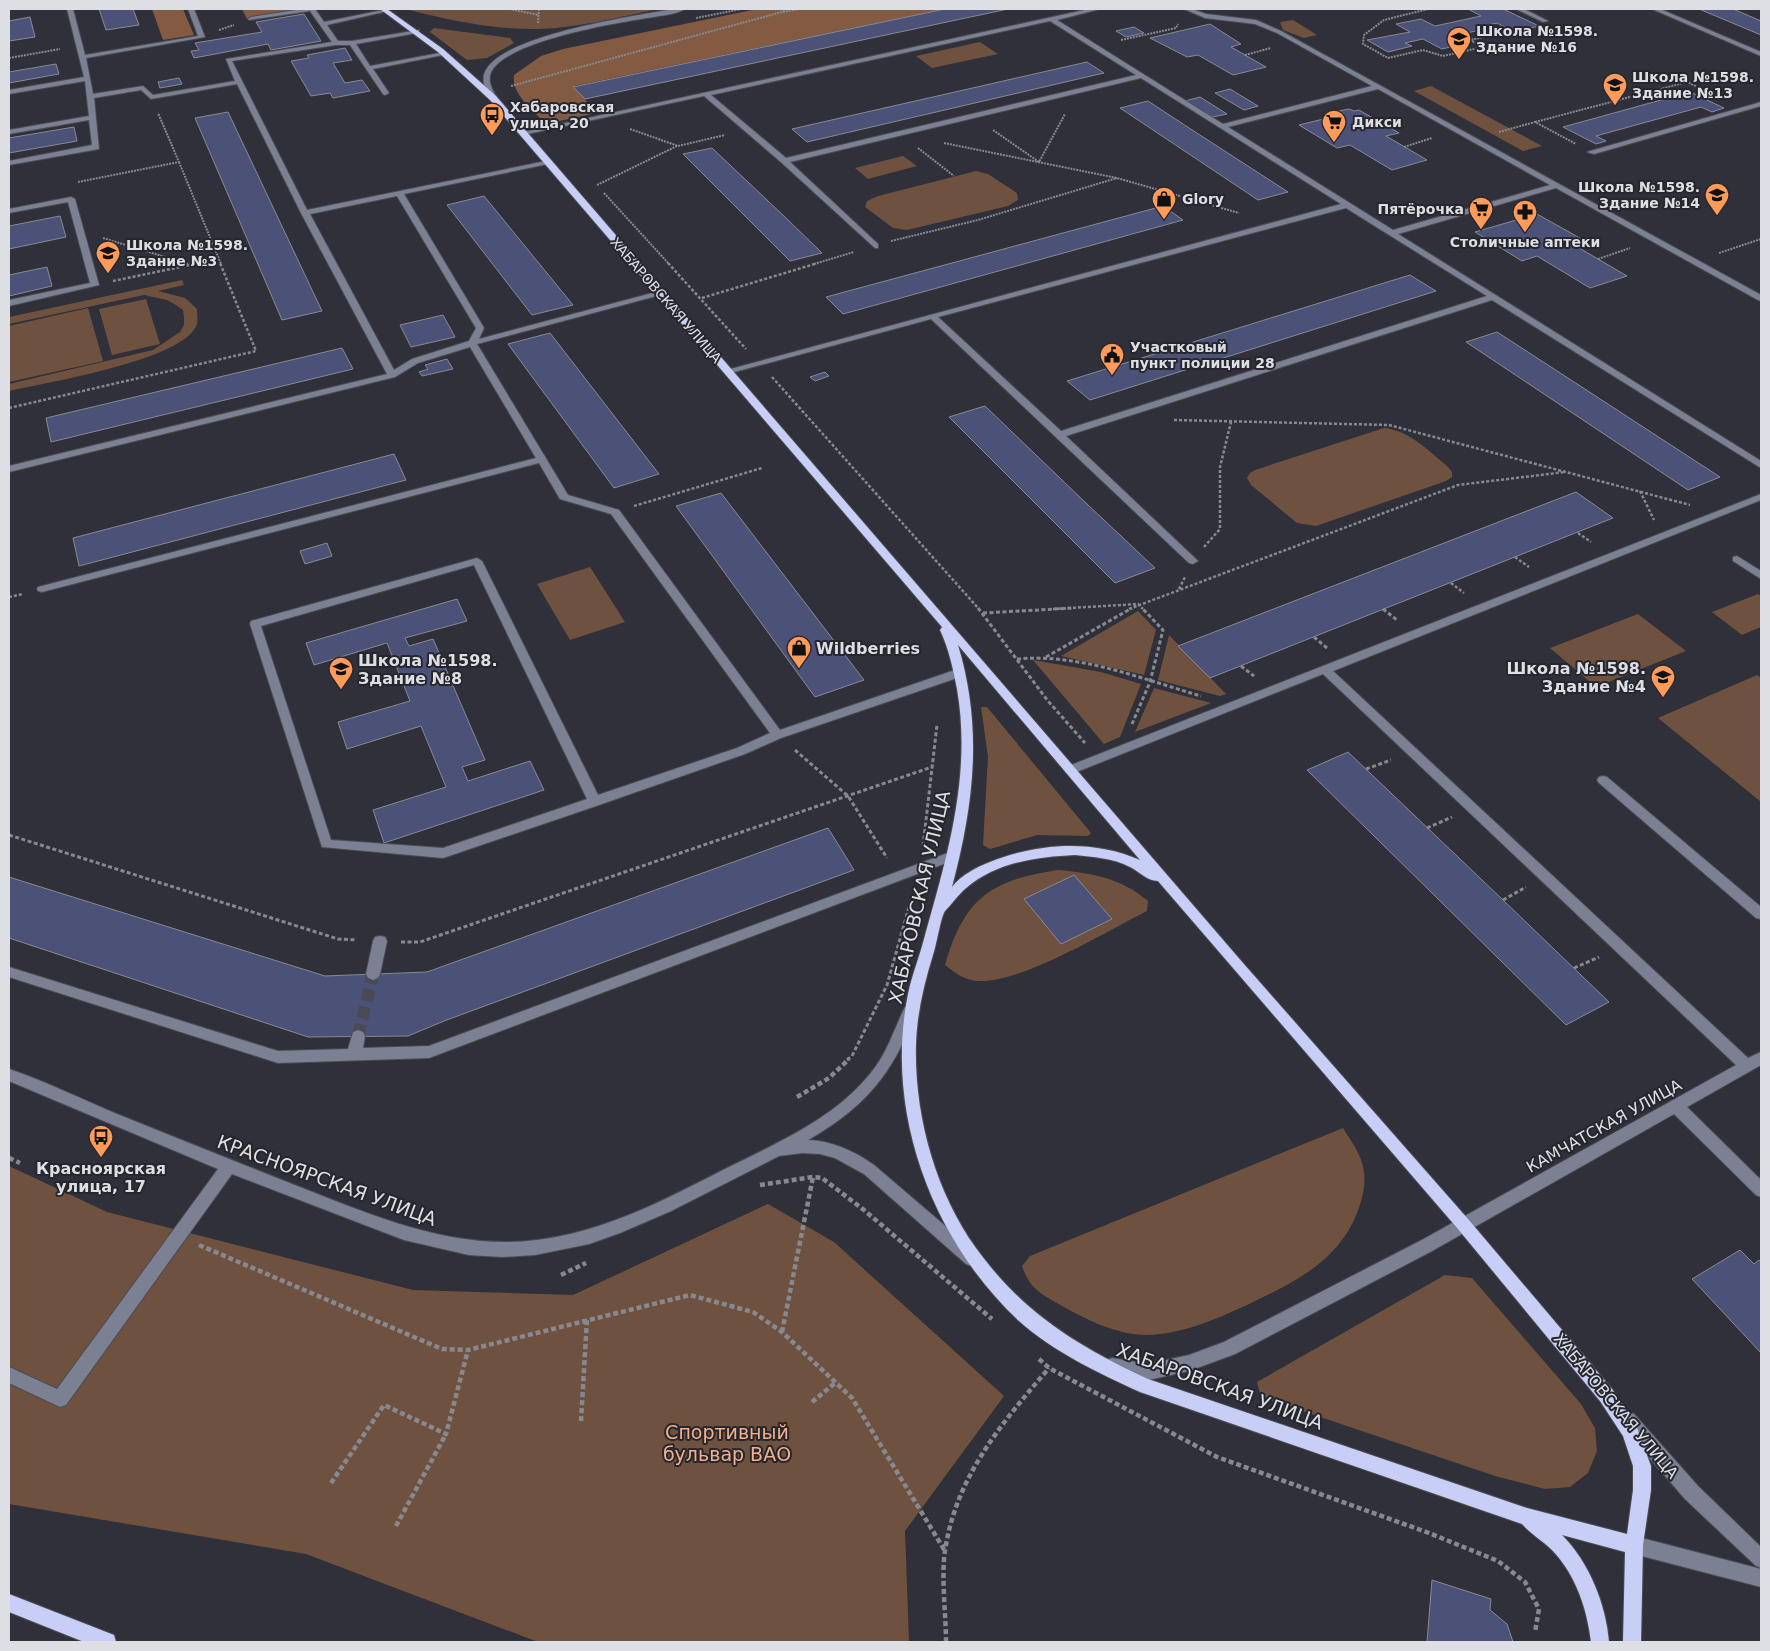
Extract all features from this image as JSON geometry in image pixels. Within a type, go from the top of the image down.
[{"type":"main road","name":"ХАБАРОВСКАЯ УЛИЦА","points":[[384,10],[417,31],[493,98],[932,608],[1175,894],[1463,1224],[1606,1395]]},
{"type":"main road","name":"ХАБАРОВСКАЯ УЛИЦА","points":[[932,608],[948,633],[959,673],[967,723],[967,791],[953,856],[914,1002],[910,1054],[914,1107],[924,1154],[937,1194],[976,1263],[998,1290],[1026,1316],[1058,1340],[1098,1364],[1146,1386],[1528,1517],[1634,1545]]},
{"type":"main road","points":[[936,920],[948,898],[966,880],[994,864],[1048,851],[1085,851],[1119,858],[1151,873],[1175,894]]},
{"type":"main road","points":[[1606,1395],[1630,1431],[1642,1466],[1642,1490],[1634,1545],[1632,1642]]},
{"type":"main road","points":[[1528,1517],[1561,1547],[1586,1586],[1599,1624],[1600,1642]]},
{"type":"main road","points":[[9,1603],[107,1642]]},
{"type":"street","points":[[9,163],[85,152],[96,147],[88,78],[70,9]]},
{"type":"street","points":[[82,57],[202,37],[191,9]]},
{"type":"street","points":[[251,19],[312,9],[336,43]]},
{"type":"street","points":[[493,98],[486,78],[489,70],[510,53],[538,40],[682,9]]},
{"type":"street","points":[[523,133],[1097,9]]},
{"type":"street","points":[[1187,9],[1205,16],[1256,22]]},
{"type":"street","points":[[1519,9],[1545,21]]},
{"type":"street","points":[[1655,9],[1761,54]]},
{"type":"street","points":[[324,24],[384,10]]},
{"type":"street","points":[[1228,18],[1240,12]]},
{"type":"street","points":[[1248,16],[1761,298]]},
{"type":"street","points":[[1051,19],[1761,465]]},
{"type":"street","points":[[392,375],[305,213],[228,60],[336,43],[352,43],[417,31]]},
{"type":"street","points":[[352,43],[385,93]]},
{"type":"street","points":[[369,68],[445,54]]},
{"type":"street","points":[[785,161],[1142,76]]},
{"type":"street","points":[[9,92],[88,78]]},
{"type":"street","points":[[90,97],[143,88],[151,98],[239,82]]},
{"type":"street","points":[[1222,126],[1378,86]]},
{"type":"street","points":[[706,94],[785,161],[875,246]]},
{"type":"street","points":[[1591,152],[1761,104]]},
{"type":"street","points":[[9,132],[93,117]]},
{"type":"street","points":[[305,213],[548,162]]},
{"type":"street","points":[[1392,233],[1558,185]]},
{"type":"street","points":[[399,193],[480,328],[472,343]]},
{"type":"street","points":[[9,211],[71,199],[95,285],[9,303]]},
{"type":"street","points":[[728,371],[1346,205]]},
{"type":"street","points":[[9,469],[392,375],[414,361],[472,343],[660,294]]},
{"type":"street","points":[[1059,435],[1493,297]]},
{"type":"street","points":[[932,316],[1194,562]]},
{"type":"street","points":[[472,343],[564,497],[615,512],[777,735]]},
{"type":"street","points":[[42,589],[542,459]]},
{"type":"street","points":[[1070,770],[1761,497]]},
{"type":"street","points":[[1737,559],[1761,576]]},
{"type":"street","points":[[595,802],[477,561],[256,624],[326,844],[443,853],[595,802],[741,750],[777,735],[959,673]]},
{"type":"street","points":[[1324,670],[1747,1066]]},
{"type":"street","points":[[1603,780],[1761,914]]},
{"type":"street","points":[[9,972],[278,1057],[429,1052],[953,856]]},
{"type":"street","points":[[373,974],[380,941]]},
{"type":"street","name":"КРАСНОЯРСКАЯ УЛИЦА","points":[[9,1075],[228,1166],[382,1226],[440,1244],[488,1251],[535,1248],[580,1239],[630,1223],[766,1156],[814,1128],[852,1102],[875,1078],[896,1046],[914,1002]]},
{"type":"street","points":[[354,1055],[358,1036]]},
{"type":"street","name":"КАМЧАТСКАЯ УЛИЦА","points":[[1098,1364],[1148,1372],[1197,1360],[1229,1348],[1426,1246],[1761,1058]]},
{"type":"street","points":[[1676,1106],[1761,1190]]},
{"type":"street","points":[[766,1156],[791,1148],[820,1146],[842,1152],[870,1168],[976,1263]]},
{"type":"street","points":[[9,1375],[60,1399],[180,1237],[228,1166]]},
{"type":"street","name":"ХАБАРОВСКАЯ УЛИЦА","points":[[1606,1395],[1686,1488],[1726,1529],[1761,1559]]},
{"type":"street","points":[[1634,1545],[1761,1578]]},
{"type":"path","points":[[509,9],[539,15]]},
{"type":"path","points":[[538,28],[539,9]]},
{"type":"path","points":[[694,19],[742,9]]},
{"type":"path","points":[[782,12],[785,9]]},
{"type":"path","points":[[511,86],[799,9]]},
{"type":"path","points":[[1428,9],[1384,20],[1364,35],[1363,44],[1388,58],[1423,50],[1443,56],[1483,47],[1470,40],[1478,38],[1502,33],[1523,36],[1536,35],[1546,31],[1545,21]]},
{"type":"path","points":[[202,37],[251,19]]},
{"type":"path","points":[[1094,46],[1176,28],[1178,22]]},
{"type":"path","points":[[9,58],[80,46]]},
{"type":"path","points":[[509,80],[515,94]]},
{"type":"path","points":[[1511,129],[1687,82],[1744,109]]},
{"type":"path","points":[[1039,162],[1076,92]]},
{"type":"path","points":[[9,408],[256,351],[151,98]]},
{"type":"path","points":[[974,116],[1039,162]]},
{"type":"path","points":[[597,117],[678,146]]},
{"type":"path","points":[[1535,122],[1591,152]]},
{"type":"path","points":[[590,178],[597,185],[678,146],[748,130]]},
{"type":"path","points":[[899,134],[1117,178],[1275,224]]},
{"type":"path","points":[[899,134],[954,176]]},
{"type":"path","points":[[75,182],[179,162]]},
{"type":"path","points":[[702,298],[875,246],[978,220],[1117,178]]},
{"type":"path","points":[[603,192],[702,298],[983,613],[1048,701],[1098,759]]},
{"type":"path","points":[[80,231],[190,265],[95,285]]},
{"type":"path","points":[[1712,256],[1761,239]]},
{"type":"path","points":[[1754,242],[1761,245]]},
{"type":"path","points":[[1173,420],[1389,425],[1692,505]]},
{"type":"path","points":[[1179,589],[1194,562],[1220,529],[1220,468],[1231,422]]},
{"type":"path","points":[[615,512],[762,468]]},
{"type":"path","points":[[1046,657],[1138,604],[1458,485],[1568,472]]},
{"type":"path","points":[[1640,491],[1655,522]]},
{"type":"path","points":[[983,613],[1138,604],[1164,630],[1150,682],[1128,732]]},
{"type":"path","points":[[1017,659],[1030,656],[1046,657],[1103,669],[1205,697]]},
{"type":"path","points":[[920,869],[937,725]]},
{"type":"path","points":[[777,735],[848,796],[898,877],[915,889],[887,985],[852,1056],[829,1078],[797,1097]]},
{"type":"path","points":[[9,835],[338,939],[420,942],[932,767]]},
{"type":"path","points":[[9,1158],[20,1163]]},
{"type":"path","points":[[755,1186],[813,1177],[822,1178],[864,1210],[997,1323]]},
{"type":"path","points":[[782,1332],[813,1177]]},
{"type":"path","points":[[180,1237],[442,1349],[468,1350],[690,1295],[753,1312],[782,1332],[852,1398],[945,1551]]},
{"type":"path","points":[[561,1275],[587,1262]]},
{"type":"path","points":[[581,1421],[587,1319]]},
{"type":"path","points":[[396,1526],[446,1434],[468,1350]]},
{"type":"path","points":[[1034,1355],[1049,1368],[1217,1457],[1498,1561],[1525,1582],[1538,1608],[1535,1632]]},
{"type":"path","points":[[946,1642],[945,1551],[960,1496],[976,1461],[1004,1421],[1049,1368]]},
{"type":"path","points":[[812,1402],[835,1383]]},
{"type":"path","points":[[331,1483],[384,1405],[446,1434]]},
{"type":"green space","points":[[405,9],[659,9],[584,24],[553,28],[521,29],[471,23]]},
{"type":"green space","points":[[1293,20],[1317,35],[1304,38],[1283,30],[1280,22]]},
{"type":"green space","points":[[434,28],[510,38],[514,43],[487,58],[467,60],[430,32]]},
{"type":"green space","points":[[980,42],[998,54],[932,68],[916,56]]},
{"type":"green space","points":[[1431,86],[1542,146],[1523,151],[1414,91]]},
{"type":"green space","points":[[903,156],[917,166],[868,179],[855,168]]},
{"type":"green space","points":[[976,171],[988,174],[1017,193],[1018,200],[1008,206],[907,230],[893,228],[865,207],[867,201],[878,196]]},
{"type":"green space","points":[[182,280],[184,285],[158,291],[185,298],[197,309],[197,324],[187,337],[168,349],[142,359],[81,376],[9,391],[9,384],[153,350],[180,332],[184,325],[184,317],[183,310],[167,300],[144,295],[9,324],[9,317]]},
{"type":"green space","points":[[146,299],[160,344],[112,355],[99,309]]},
{"type":"green space","points":[[88,308],[103,361],[9,382],[9,326]]},
{"type":"green space","points":[[1384,428],[1402,433],[1419,443],[1448,467],[1452,472],[1452,477],[1446,481],[1316,526],[1297,523],[1251,485],[1247,478],[1255,470]]},
{"type":"green space","points":[[590,567],[625,622],[570,640],[537,584]]},
{"type":"green space","points":[[1758,594],[1761,596],[1761,627],[1742,635],[1712,612]]},
{"type":"green space","points":[[1138,611],[1156,630],[1144,675],[1061,656]]},
{"type":"green space","points":[[1638,614],[1686,651],[1596,687],[1550,648]]},
{"type":"green space","points":[[1169,635],[1226,694],[1220,696],[1158,680]]},
{"type":"green space","points":[[1033,660],[1101,672],[1141,684],[1120,737],[1104,744]]},
{"type":"green space","points":[[1757,675],[1761,678],[1761,802],[1658,718]]},
{"type":"green space","points":[[1154,688],[1211,703],[1135,732]]},
{"type":"green space","points":[[981,707],[987,707],[1091,833],[1088,836],[1037,835],[990,849],[983,845],[988,757]]},
{"type":"green space","points":[[1058,870],[1094,875],[1117,882],[1138,893],[1148,901],[1147,911],[1041,965],[998,979],[970,980],[957,974],[945,965],[961,924],[983,896],[997,887],[1014,880]]},
{"type":"green space","points":[[1343,1128],[1359,1154],[1364,1177],[1364,1188],[1360,1203],[1349,1230],[1326,1258],[1312,1269],[1281,1288],[1247,1305],[1186,1329],[1160,1334],[1135,1334],[1114,1330],[1073,1312],[1038,1291],[1025,1274],[1022,1266],[1030,1256]]},
{"type":"green space","name":"Спортивный бульвар ВАО","points":[[9,1166],[107,1212],[413,1290],[573,1295],[768,1204],[834,1242],[1004,1396],[905,1531],[909,1642],[538,1642],[306,1554],[9,1504]]},
{"type":"green space","points":[[1445,1275],[1472,1278],[1581,1404],[1595,1428],[1597,1451],[1588,1473],[1570,1487],[1545,1489],[1495,1476],[1261,1397],[1257,1382]]},
{"type":"shaded area","points":[[152,9],[183,9],[194,35],[163,40]]},
{"type":"shaded area","points":[[242,9],[298,9],[300,10],[247,19]]},
{"type":"shaded area","points":[[757,9],[945,9],[574,86],[596,113],[546,124],[524,102],[516,89],[514,75],[541,56],[563,49]]},
{"type":"building","points":[[99,9],[133,9],[139,25],[106,30]]},
{"type":"building","points":[[945,9],[1008,9],[585,99],[573,87]]},
{"type":"building","points":[[1468,9],[1503,9],[1539,26],[1514,32],[1497,23],[1488,25],[1492,27],[1463,34],[1459,32],[1450,34],[1467,43],[1442,49],[1423,39],[1405,43],[1412,46],[1388,52],[1367,40],[1410,32],[1396,24],[1421,19],[1435,26],[1481,16]]},
{"type":"building","points":[[1699,9],[1733,9],[1761,21],[1761,35]]},
{"type":"building","points":[[304,14],[321,41],[271,50],[268,44],[194,58],[191,51],[199,50],[195,43],[262,32],[256,22]]},
{"type":"building","points":[[30,17],[35,37],[9,41],[9,21]]},
{"type":"building","points":[[1210,24],[1241,44],[1231,47],[1266,67],[1233,75],[1198,55],[1187,57],[1150,38]]},
{"type":"building","points":[[1134,27],[1144,33],[1126,37],[1116,31]]},
{"type":"building","points":[[345,48],[352,60],[333,63],[345,83],[362,80],[370,91],[333,98],[330,93],[311,96],[291,61],[309,58],[307,55]]},
{"type":"building","points":[[1087,62],[1104,73],[807,142],[792,129]]},
{"type":"building","points":[[56,64],[59,74],[9,83],[9,72]]},
{"type":"building","points":[[179,78],[182,84],[160,88],[158,82]]},
{"type":"building","points":[[1230,89],[1258,106],[1244,110],[1215,93]]},
{"type":"building","points":[[1690,92],[1724,108],[1712,112],[1701,107],[1596,136],[1606,141],[1596,144],[1563,127]]},
{"type":"building","points":[[1200,97],[1227,114],[1213,117],[1185,101]]},
{"type":"building","points":[[1148,101],[1288,192],[1258,200],[1120,108]]},
{"type":"building","points":[[1359,110],[1399,133],[1386,136],[1427,160],[1392,170],[1350,145],[1337,148],[1299,125],[1344,114],[1339,111]]},
{"type":"building","points":[[228,112],[322,311],[282,320],[195,118]]},
{"type":"building","points":[[74,127],[77,141],[9,153],[9,138]]},
{"type":"building","points":[[712,148],[822,253],[790,261],[683,154]]},
{"type":"building","points":[[484,196],[573,305],[532,315],[447,205]]},
{"type":"building","points":[[1163,206],[1183,220],[843,314],[826,297]]},
{"type":"building","points":[[1537,214],[1585,241],[1574,245],[1627,276],[1590,288],[1537,256],[1522,261],[1475,232]]},
{"type":"building","points":[[60,216],[66,237],[9,249],[9,226]]},
{"type":"building","points":[[47,267],[52,286],[9,296],[9,275]]},
{"type":"building","points":[[1410,275],[1436,291],[1090,400],[1067,381]]},
{"type":"building","points":[[443,315],[455,337],[411,347],[400,325]]},
{"type":"building","points":[[1497,332],[1720,477],[1688,490],[1466,342]]},
{"type":"building","points":[[550,333],[659,474],[614,488],[508,344]]},
{"type":"building","points":[[342,348],[353,369],[51,442],[46,418]]},
{"type":"building","points":[[447,359],[453,369],[422,376],[419,372],[428,369],[425,365]]},
{"type":"building","points":[[825,372],[829,376],[815,381],[810,377]]},
{"type":"building","points":[[985,406],[1155,568],[1115,583],[949,417]]},
{"type":"building","points":[[394,454],[406,480],[79,566],[73,538]]},
{"type":"building","points":[[1576,492],[1613,518],[1210,678],[1178,646]]},
{"type":"building","points":[[721,493],[864,680],[815,697],[676,506]]},
{"type":"building","points":[[327,543],[332,556],[305,564],[300,551]]},
{"type":"building","points":[[457,599],[467,621],[405,638],[409,646],[433,639],[485,760],[462,767],[468,781],[530,761],[544,790],[384,843],[373,810],[446,787],[421,726],[347,749],[338,722],[410,701],[387,643],[314,665],[306,643]]},
{"type":"building","points":[[1348,752],[1609,1002],[1566,1025],[1307,770]]},
{"type":"building","points":[[828,828],[854,870],[444,1021],[408,1036],[308,1037],[9,938],[9,877],[325,976],[427,972]]},
{"type":"building","points":[[1074,875],[1112,919],[1061,944],[1024,899]]},
{"type":"building","points":[[1740,1250],[1754,1264],[1759,1260],[1761,1262],[1761,1353],[1692,1279]]},
{"type":"building","points":[[1432,1580],[1491,1599],[1490,1610],[1507,1624],[1513,1642],[1427,1642]]},
{"type":"tunnel","points":[[358,1036],[373,974]]},
{"type":"place","name":"Школа №1598. Здание №16","points":[[1459,60]]},
{"type":"place","name":"Школа №1598. Здание №13","points":[[1615,106]]},
{"type":"place","name":"Хабаровская улица, 20","points":[[492,136]]},
{"type":"place","name":"Дикси","points":[[1334,143]]},
{"type":"place","name":"Школа №1598. Здание №14","points":[[1717,216]]},
{"type":"place","name":"Glory","points":[[1164,220]]},
{"type":"place","name":"Пятёрочка","points":[[1481,230]]},
{"type":"place","name":"Столичные аптеки","points":[[1525,233]]},
{"type":"place","name":"Школа №1598. Здание №3","points":[[108,274]]},
{"type":"place","name":"Участковый пункт полиции 28","points":[[1112,376]]},
{"type":"place","name":"Wildberries","points":[[799,669]]},
{"type":"place","name":"Школа №1598. Здание №8","points":[[341,690]]},
{"type":"place","name":"Школа №1598. Здание №4","points":[[1663,698]]},
{"type":"place","name":"Красноярская улица, 17","points":[[101,1158]]}]
